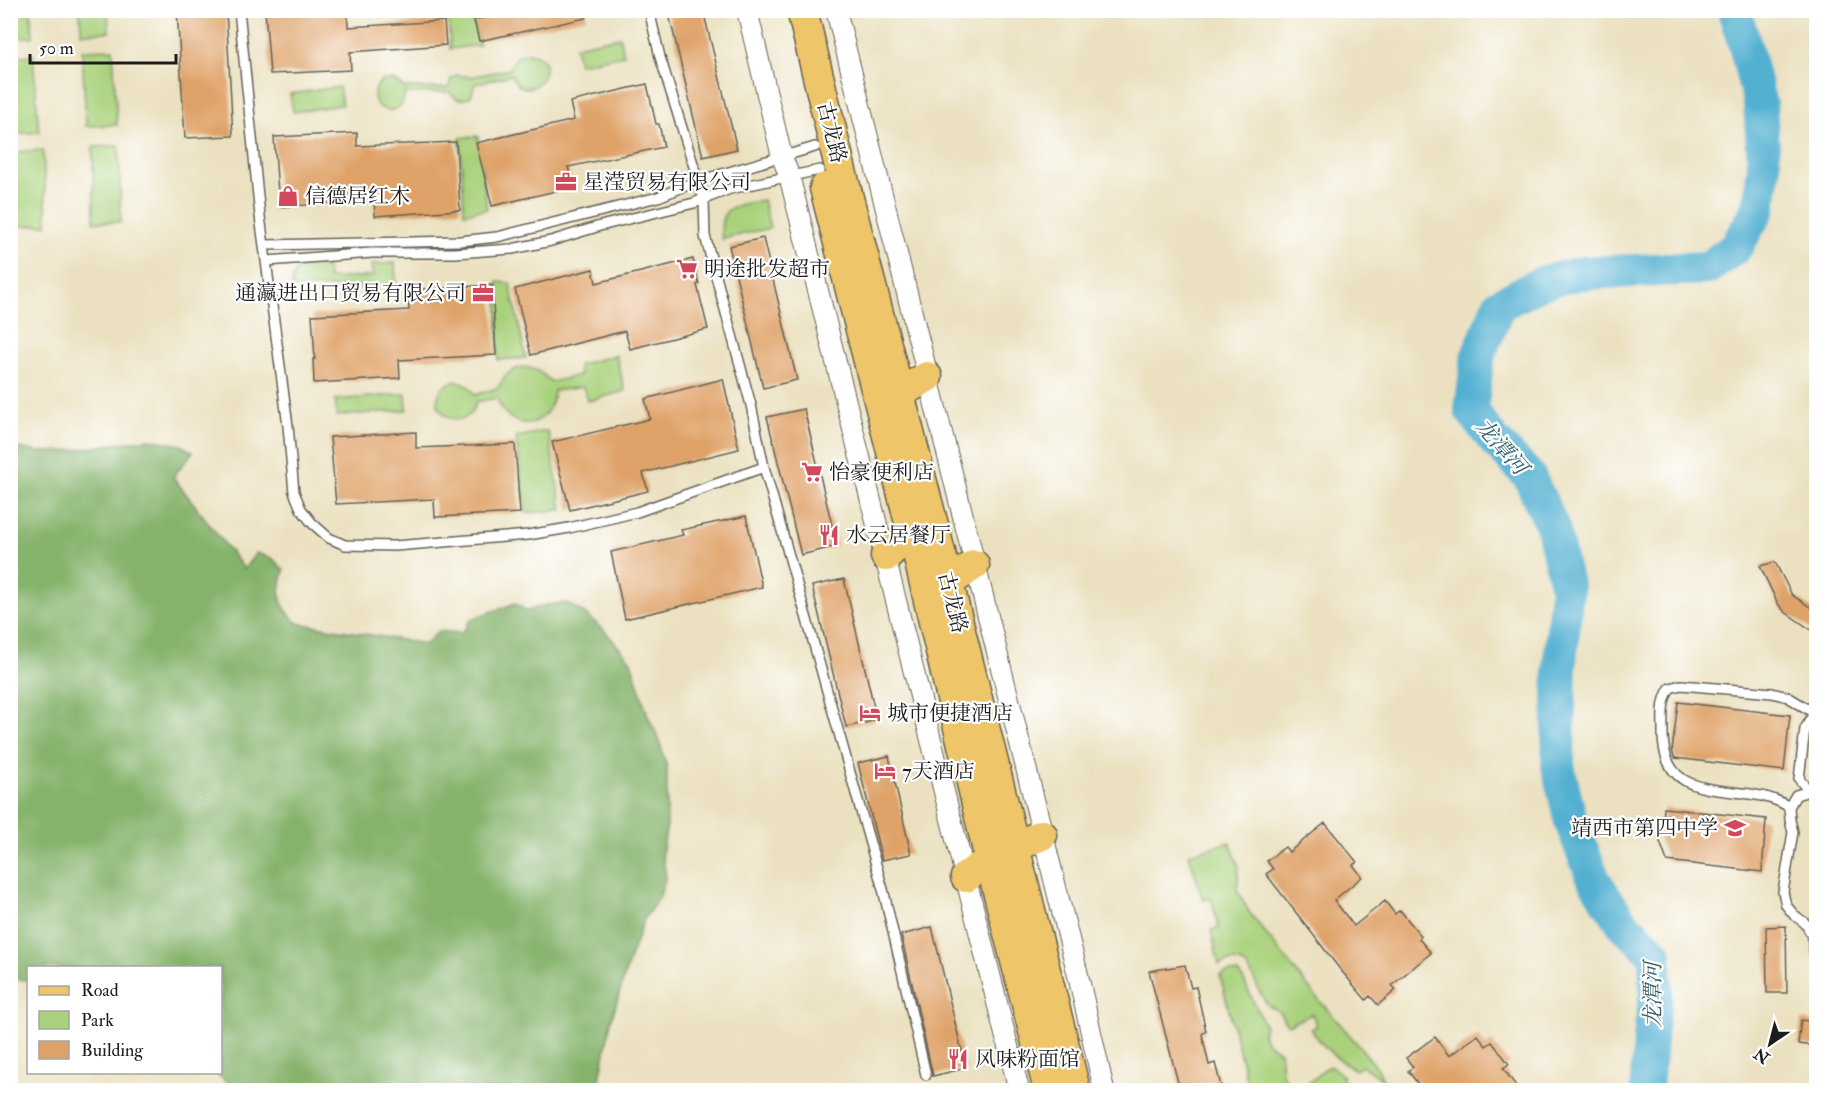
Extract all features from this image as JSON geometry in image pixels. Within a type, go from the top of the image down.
[{"type":"main road","name":"古龙路","points":[[782,10],[817,158],[912,531],[1002,853],[1075,1090]]},
{"type":"main road","name":"古龙路","points":[[802,10],[840,167],[948,583],[1049,1090]]},
{"type":"main road","points":[[900,393],[927,377]]},
{"type":"main road","points":[[886,556],[912,531]]},
{"type":"main road","points":[[948,583],[974,565]]},
{"type":"main road","points":[[966,877],[1002,853],[1042,835]]},
{"type":"street","points":[[747,10],[1019,1090]]},
{"type":"street","points":[[836,10],[1078,975],[1104,1090]]},
{"type":"lane","points":[[239,10],[260,216],[288,426],[294,492],[301,509],[312,523],[329,538],[345,545],[395,546],[458,542],[569,528],[637,512],[764,467]]},
{"type":"lane","points":[[649,10],[660,57],[704,199],[705,236],[751,405],[764,467],[884,893],[926,1075]]},
{"type":"lane","points":[[265,245],[480,240],[658,197],[699,181],[786,166],[817,158]]},
{"type":"lane","points":[[267,261],[361,253],[455,253],[512,249],[551,241],[704,199],[730,189],[756,185],[786,166],[817,158]]},
{"type":"lane","points":[[1789,807],[1769,797],[1703,787],[1685,781],[1673,772],[1666,761],[1663,742],[1663,698],[1670,688],[1681,685],[1772,693],[1788,697],[1815,714],[1805,729],[1799,778],[1813,791]]},
{"type":"lane","points":[[1813,791],[1796,795],[1789,807],[1793,832],[1783,892],[1786,905],[1805,923],[1812,935],[1816,963]]},
{"type":"green space","points":[[10,11],[31,11],[33,37],[11,38]]},
{"type":"green space","points":[[80,11],[108,11],[109,32],[81,33]]},
{"type":"green space","points":[[448,11],[470,11],[480,45],[450,49]]},
{"type":"green space","points":[[620,37],[624,55],[579,64],[575,46]]},
{"type":"green space","points":[[113,49],[117,125],[86,126],[82,50]]},
{"type":"green space","points":[[526,53],[538,56],[544,63],[545,71],[535,86],[527,88],[519,85],[511,75],[475,84],[471,96],[465,99],[457,98],[450,92],[405,93],[398,108],[392,110],[385,110],[375,102],[376,88],[383,81],[395,81],[404,88],[449,88],[451,79],[458,75],[470,77],[510,69],[515,58]]},
{"type":"green space","points":[[33,55],[39,132],[11,134],[11,57]]},
{"type":"green space","points":[[339,87],[342,105],[293,112],[290,94]]},
{"type":"green space","points":[[478,136],[487,209],[464,213],[460,138]]},
{"type":"green space","points":[[119,146],[121,222],[94,222],[93,147]]},
{"type":"green space","points":[[43,150],[47,225],[18,226],[14,152]]},
{"type":"green space","points":[[763,200],[770,228],[722,239],[722,219],[725,213],[736,206]]},
{"type":"green space","points":[[395,263],[396,286],[292,288],[294,274],[302,268],[327,267],[328,279],[373,276],[371,265]]},
{"type":"green space","points":[[498,282],[510,283],[526,358],[498,360]]},
{"type":"green space","points":[[616,355],[625,391],[588,401],[583,387],[554,391],[546,414],[529,423],[511,418],[503,410],[497,398],[476,402],[471,413],[462,419],[448,417],[439,407],[440,392],[452,382],[460,382],[468,386],[475,395],[498,388],[509,373],[522,367],[537,370],[551,382],[580,375],[578,365]]},
{"type":"green space","points":[[406,394],[407,410],[337,416],[335,400]]},
{"type":"green space","points":[[548,431],[562,510],[526,513],[516,437]]},
{"type":"green space","points":[[149,439],[181,445],[193,452],[173,477],[244,569],[256,553],[273,559],[284,570],[280,587],[281,599],[286,610],[297,623],[426,644],[438,631],[462,633],[471,619],[515,603],[527,611],[546,605],[567,603],[584,613],[604,630],[631,661],[667,768],[667,825],[662,854],[666,876],[660,896],[644,919],[629,961],[611,1021],[600,1079],[595,1090],[289,1090],[232,1086],[217,1074],[222,1074],[222,966],[27,966],[27,980],[11,979],[11,447],[39,452],[66,451]]},
{"type":"green space","points":[[1230,842],[1239,867],[1237,889],[1249,912],[1312,992],[1378,1069],[1383,1080],[1362,1066],[1356,1070],[1331,1052],[1311,1029],[1317,1026],[1312,1014],[1288,1025],[1279,1012],[1268,1005],[1263,998],[1246,966],[1240,962],[1231,961],[1219,965],[1211,930],[1219,928],[1211,898],[1203,900],[1189,854]]},
{"type":"green space","points":[[1229,972],[1238,973],[1243,979],[1265,1026],[1263,1034],[1267,1043],[1280,1052],[1282,1073],[1285,1079],[1295,1084],[1306,1084],[1331,1066],[1342,1075],[1346,1090],[1249,1090],[1220,975]]},
{"type":"building","points":[[177,10],[226,10],[233,136],[185,138]]},
{"type":"building","points":[[265,10],[347,10],[348,27],[444,21],[446,45],[350,52],[351,70],[270,74]]},
{"type":"building","points":[[515,10],[586,10],[586,18],[479,41],[474,20]]},
{"type":"building","points":[[668,10],[703,10],[737,149],[703,157]]},
{"type":"building","points":[[647,84],[664,147],[568,167],[573,187],[492,206],[476,143],[574,120],[570,102]]},
{"type":"building","points":[[357,133],[357,146],[456,142],[460,210],[375,216],[374,200],[279,207],[274,137]]},
{"type":"building","points":[[763,238],[797,380],[763,388],[729,246]]},
{"type":"building","points":[[693,259],[708,329],[630,349],[625,331],[531,355],[515,289],[593,269],[596,283]]},
{"type":"building","points":[[492,285],[496,355],[399,360],[400,378],[314,383],[312,315],[409,310],[408,290]]},
{"type":"building","points":[[723,379],[739,449],[643,473],[648,491],[570,510],[552,442],[650,419],[645,399]]},
{"type":"building","points":[[804,409],[837,546],[801,555],[767,417]]},
{"type":"building","points":[[416,432],[416,448],[515,444],[520,513],[435,517],[434,499],[336,504],[330,437]]},
{"type":"building","points":[[746,516],[762,587],[625,619],[611,552],[683,535],[681,530]]},
{"type":"building","points":[[1775,562],[1792,595],[1816,611],[1816,633],[1785,612],[1778,604],[1760,566]]},
{"type":"building","points":[[844,579],[877,720],[846,727],[812,586]]},
{"type":"building","points":[[1678,702],[1790,715],[1784,771],[1675,758],[1672,751]]},
{"type":"building","points":[[889,756],[911,854],[882,860],[858,763]]},
{"type":"building","points":[[1664,808],[1766,819],[1762,872],[1667,861],[1659,839],[1659,826],[1663,820]]},
{"type":"building","points":[[1325,823],[1357,862],[1353,865],[1362,877],[1334,900],[1354,926],[1385,901],[1395,914],[1400,910],[1421,936],[1419,939],[1431,953],[1392,985],[1396,990],[1378,1005],[1370,996],[1366,1000],[1266,874],[1273,869],[1267,861],[1285,847],[1289,852]]},
{"type":"building","points":[[1786,926],[1787,993],[1767,993],[1766,927]]},
{"type":"building","points":[[932,927],[966,1068],[933,1076],[901,935]]},
{"type":"building","points":[[1185,965],[1191,988],[1196,987],[1206,1031],[1202,1034],[1209,1065],[1215,1063],[1222,1090],[1180,1090],[1149,971]]},
{"type":"building","points":[[1801,1020],[1816,1022],[1816,1046],[1798,1044]]},
{"type":"building","points":[[1478,1035],[1486,1046],[1492,1042],[1509,1064],[1503,1068],[1519,1090],[1423,1090],[1408,1071],[1413,1067],[1406,1058],[1435,1037],[1449,1056]]},
{"type":"waterway","name":"龙潭河","points":[[1646,1090],[1656,993],[1655,954],[1623,924],[1594,880],[1571,822],[1558,766],[1560,661],[1567,589],[1553,528],[1529,476],[1493,439],[1471,410],[1478,356],[1499,305],[1544,282],[1582,273],[1708,268],[1736,247],[1759,208],[1764,165],[1760,105],[1734,10]]},
{"type":"place","name":"星滢贸易有限公司","points":[[566,182]]},
{"type":"place","name":"信德居红木","points":[[288,196]]},
{"type":"place","name":"明途批发超市","points":[[687,269]]},
{"type":"place","name":"通瀛进出口贸易有限公司","points":[[483,293]]},
{"type":"place","name":"怡豪便利店","points":[[812,472]]},
{"type":"place","name":"水云居餐厅","points":[[829,535]]},
{"type":"place","name":"城市便捷酒店","points":[[870,713]]},
{"type":"place","name":"7天酒店","points":[[885,771]]},
{"type":"place","name":"靖西市第四中学","points":[[1735,828]]},
{"type":"place","name":"风味粉面馆","points":[[958,1059]]}]
